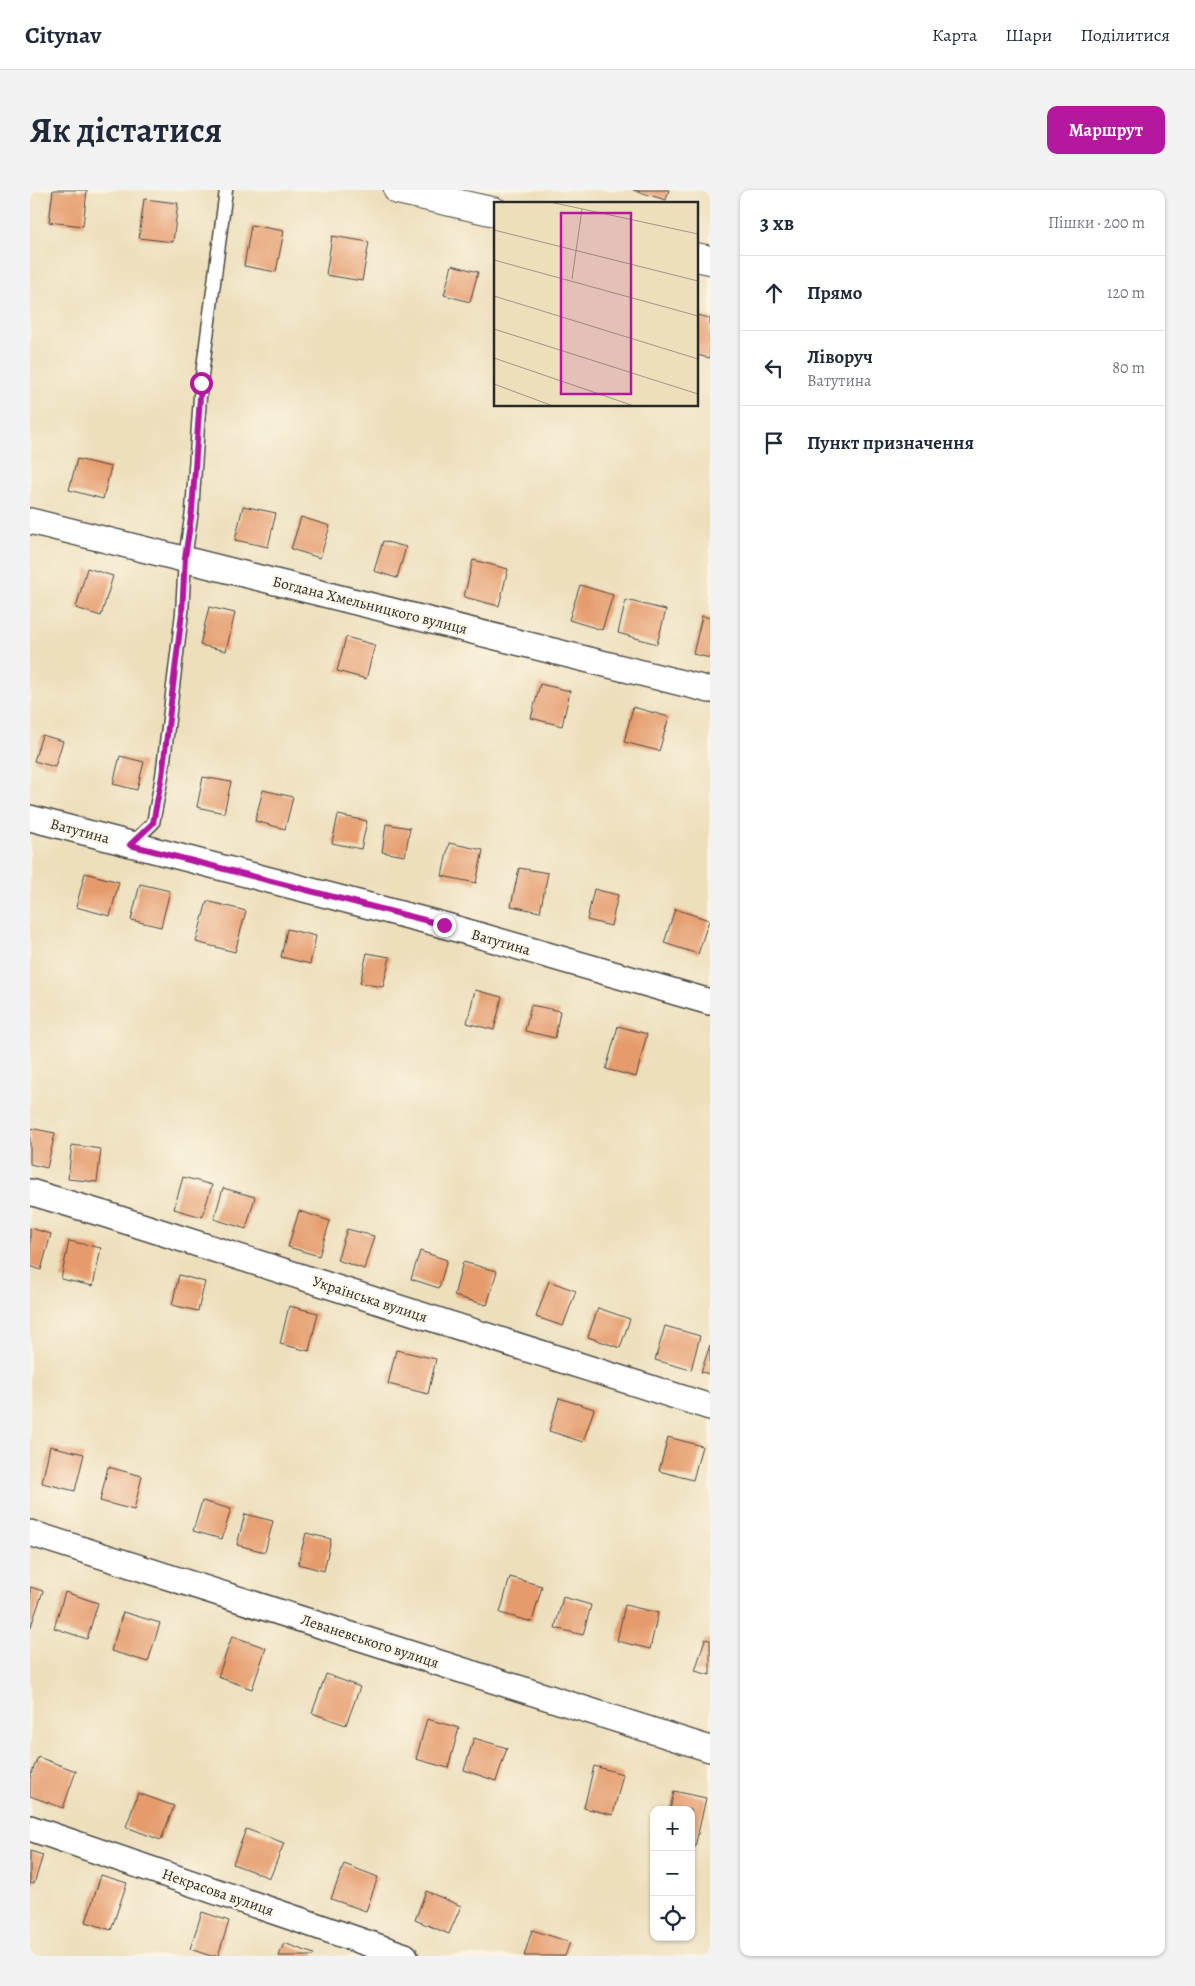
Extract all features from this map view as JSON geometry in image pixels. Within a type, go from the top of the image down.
[{"type":"main road","points":[[398,190],[494,212]]},
{"type":"street","name":"Богдана Хмельницкого вулиця","points":[[30,521],[710,690]]},
{"type":"street","name":"Ватутина","points":[[30,818],[444,925],[710,1002]]},
{"type":"street","name":"Українська вулиця","points":[[30,1192],[710,1407]]},
{"type":"street","name":"Леваневського вулиця","points":[[30,1533],[710,1749]]},
{"type":"street","name":"Некрасова вулиця","points":[[30,1828],[405,1956]]},
{"type":"lane","points":[[130,845],[153,823],[162,776],[182,613],[185,558],[192,511],[201,383],[226,190]]},
{"type":"building","points":[[53,190],[87,190],[83,226],[49,222]]},
{"type":"building","points":[[633,190],[669,190],[666,200]]},
{"type":"building","points":[[144,199],[178,203],[173,242],[139,238]]},
{"type":"building","points":[[251,225],[284,231],[276,272],[244,266]]},
{"type":"building","points":[[332,236],[369,242],[362,281],[326,275]]},
{"type":"building","points":[[452,265],[478,272],[470,302],[444,295]]},
{"type":"building","points":[[698,315],[710,318],[710,358],[698,355]]},
{"type":"building","points":[[77,459],[111,467],[103,499],[69,490]]},
{"type":"building","points":[[243,506],[276,513],[268,547],[235,540]]},
{"type":"building","points":[[301,517],[330,526],[320,558],[291,549]]},
{"type":"building","points":[[383,541],[406,547],[397,578],[374,571]]},
{"type":"building","points":[[473,560],[508,569],[499,606],[464,597]]},
{"type":"building","points":[[87,568],[113,576],[101,616],[76,608]]},
{"type":"building","points":[[580,585],[613,595],[602,630],[569,620]]},
{"type":"building","points":[[626,600],[666,610],[657,644],[618,633]]},
{"type":"building","points":[[209,607],[235,613],[226,651],[200,645]]},
{"type":"building","points":[[702,616],[710,618],[710,658],[693,654]]},
{"type":"building","points":[[346,637],[375,645],[366,679],[337,671]]},
{"type":"building","points":[[540,684],[570,691],[562,726],[531,718]]},
{"type":"building","points":[[633,707],[669,717],[659,751],[624,742]]},
{"type":"building","points":[[42,735],[63,741],[55,767],[34,761]]},
{"type":"building","points":[[120,756],[144,762],[137,790],[113,784]]},
{"type":"building","points":[[203,777],[231,782],[224,813],[197,807]]},
{"type":"building","points":[[263,790],[293,797],[285,829],[255,821]]},
{"type":"building","points":[[338,815],[367,821],[361,849],[332,843]]},
{"type":"building","points":[[386,824],[410,828],[405,856],[382,852]]},
{"type":"building","points":[[449,843],[483,850],[476,883],[442,876]]},
{"type":"building","points":[[519,868],[548,873],[540,912],[511,906]]},
{"type":"building","points":[[85,873],[119,882],[110,916],[76,907]]},
{"type":"building","points":[[140,884],[170,891],[161,927],[131,920]]},
{"type":"building","points":[[594,889],[618,895],[611,926],[587,920]]},
{"type":"building","points":[[207,901],[246,911],[235,952],[196,942]]},
{"type":"building","points":[[675,909],[709,920],[698,954],[664,943]]},
{"type":"building","points":[[287,929],[316,936],[310,964],[281,957]]},
{"type":"building","points":[[367,953],[390,957],[383,987],[360,983]]},
{"type":"building","points":[[475,990],[502,997],[494,1030],[467,1023]]},
{"type":"building","points":[[531,1005],[560,1011],[555,1038],[525,1031]]},
{"type":"building","points":[[618,1026],[647,1034],[636,1077],[606,1069]]},
{"type":"building","points":[[30,1128],[55,1133],[47,1168],[30,1164]]},
{"type":"building","points":[[72,1145],[101,1149],[97,1182],[68,1179]]},
{"type":"building","points":[[183,1177],[212,1185],[202,1217],[174,1209]]},
{"type":"building","points":[[223,1188],[255,1197],[246,1229],[214,1219]]},
{"type":"building","points":[[299,1211],[330,1221],[319,1256],[288,1247]]},
{"type":"building","points":[[30,1228],[51,1234],[41,1270],[30,1266]]},
{"type":"building","points":[[347,1229],[374,1236],[364,1269],[337,1260]]},
{"type":"building","points":[[69,1241],[101,1248],[93,1286],[61,1279]]},
{"type":"building","points":[[420,1251],[447,1260],[439,1288],[411,1279]]},
{"type":"building","points":[[463,1262],[497,1271],[487,1305],[454,1296]]},
{"type":"building","points":[[179,1275],[205,1282],[198,1311],[172,1305]]},
{"type":"building","points":[[549,1281],[576,1291],[563,1326],[536,1317]]},
{"type":"building","points":[[289,1306],[318,1313],[309,1351],[280,1344]]},
{"type":"building","points":[[598,1308],[630,1319],[620,1348],[588,1337]]},
{"type":"building","points":[[665,1326],[700,1336],[691,1370],[655,1360]]},
{"type":"building","points":[[710,1345],[710,1374],[701,1372]]},
{"type":"building","points":[[396,1350],[436,1359],[428,1394],[388,1384]]},
{"type":"building","points":[[559,1398],[594,1409],[583,1442],[549,1431]]},
{"type":"building","points":[[668,1437],[702,1446],[693,1480],[659,1471]]},
{"type":"building","points":[[50,1446],[84,1454],[75,1491],[42,1483]]},
{"type":"building","points":[[108,1467],[142,1476],[134,1510],[100,1501]]},
{"type":"building","points":[[202,1501],[231,1509],[222,1539],[193,1531]]},
{"type":"building","points":[[245,1514],[273,1521],[265,1552],[237,1545]]},
{"type":"building","points":[[306,1533],[331,1539],[324,1571],[298,1564]]},
{"type":"building","points":[[510,1577],[542,1586],[532,1622],[500,1613]]},
{"type":"building","points":[[30,1587],[43,1591],[30,1629]]},
{"type":"building","points":[[65,1592],[98,1603],[87,1639],[54,1628]]},
{"type":"building","points":[[563,1597],[591,1605],[583,1635],[555,1628]]},
{"type":"building","points":[[625,1605],[658,1613],[650,1649],[617,1641]]},
{"type":"building","points":[[123,1612],[160,1623],[148,1662],[111,1651]]},
{"type":"building","points":[[232,1636],[266,1648],[252,1689],[218,1677]]},
{"type":"building","points":[[705,1639],[710,1640],[710,1675],[695,1671]]},
{"type":"building","points":[[326,1674],[360,1687],[346,1725],[312,1713]]},
{"type":"building","points":[[427,1719],[459,1728],[448,1768],[416,1759]]},
{"type":"building","points":[[474,1738],[507,1748],[496,1781],[464,1770]]},
{"type":"building","points":[[38,1757],[76,1771],[63,1808],[30,1796],[30,1777]]},
{"type":"building","points":[[594,1766],[623,1774],[613,1815],[584,1808]]},
{"type":"building","points":[[674,1791],[706,1798],[695,1847],[695,1806],[671,1806]]},
{"type":"building","points":[[138,1793],[174,1806],[161,1840],[126,1827]]},
{"type":"building","points":[[246,1829],[284,1843],[270,1878],[233,1864]]},
{"type":"building","points":[[30,1851],[43,1855],[34,1884],[30,1883]]},
{"type":"building","points":[[344,1864],[378,1877],[366,1911],[331,1899]]},
{"type":"building","points":[[101,1875],[127,1883],[111,1930],[86,1922]]},
{"type":"building","points":[[426,1891],[461,1906],[449,1934],[415,1920]]},
{"type":"building","points":[[202,1912],[229,1921],[218,1956],[211,1956],[190,1949]]},
{"type":"building","points":[[532,1930],[570,1942],[565,1956],[524,1956]]},
{"type":"building","points":[[284,1943],[314,1954],[313,1956],[279,1956]]},
{"type":"route","points":[[201,383],[192,511],[185,558],[182,613],[162,776],[153,823],[130,845],[444,925]]}]
